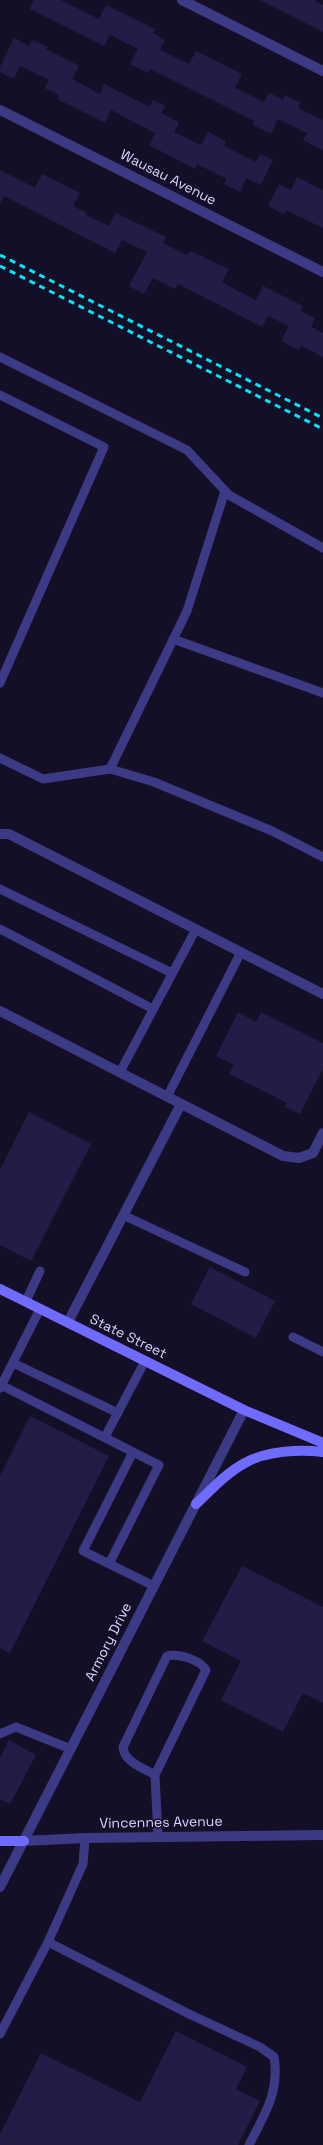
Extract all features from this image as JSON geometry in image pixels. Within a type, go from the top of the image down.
[{"type":"street","points":[[182,0],[323,71]]},
{"type":"street","name":"Wausau Avenue","points":[[0,110],[323,272]]},
{"type":"street","points":[[0,834],[9,834],[323,994]]},
{"type":"street","points":[[0,1011],[283,1156],[299,1158],[313,1153],[323,1133]]},
{"type":"street","points":[[68,1322],[181,1104]]},
{"type":"street","name":"State Street","points":[[0,1289],[244,1410],[323,1443]]},
{"type":"street","name":"Armory Drive","points":[[0,1887],[244,1410]]},
{"type":"street","points":[[196,1504],[228,1474],[246,1462],[281,1452],[309,1450],[323,1452]]},
{"type":"street","name":"Vincennes Avenue","points":[[0,1841],[85,1838],[323,1835]]},
{"type":"lane","points":[[0,357],[187,450],[229,495],[323,548]]},
{"type":"lane","points":[[0,395],[104,447],[0,683]]},
{"type":"lane","points":[[110,769],[187,611],[225,491]]},
{"type":"lane","points":[[173,639],[323,693]]},
{"type":"lane","points":[[0,758],[43,779],[110,769],[154,782],[272,831],[323,858]]},
{"type":"lane","points":[[0,890],[172,973]]},
{"type":"lane","points":[[0,929],[153,1009]]},
{"type":"lane","points":[[120,1072],[196,929]]},
{"type":"lane","points":[[167,1097],[241,952]]},
{"type":"lane","points":[[124,1215],[245,1272]]},
{"type":"lane","points":[[26,1301],[40,1272]]},
{"type":"lane","points":[[40,1309],[1,1387],[160,1465],[109,1564]]},
{"type":"lane","points":[[293,1337],[323,1352]]},
{"type":"lane","points":[[105,1437],[145,1361]]},
{"type":"lane","points":[[13,1363],[118,1413]]},
{"type":"lane","points":[[134,1452],[83,1550],[154,1586]]},
{"type":"lane","points":[[156,1775],[128,1759],[123,1754],[123,1747],[161,1667],[168,1656],[175,1654],[203,1664],[206,1670],[156,1775],[158,1837]]},
{"type":"lane","points":[[0,1734],[16,1727],[71,1749]]},
{"type":"lane","points":[[0,2034],[48,1942],[83,1864],[85,1838]]},
{"type":"lane","points":[[48,1942],[189,2014],[260,2048],[274,2058],[276,2071],[273,2095],[249,2145]]},
{"type":"building","points":[[34,0],[61,0],[99,19],[106,5],[155,29],[153,33],[165,40],[160,50],[189,64],[196,51],[242,74],[235,88],[264,102],[269,93],[283,100],[285,95],[301,103],[298,108],[323,120],[323,150],[303,140],[307,133],[278,119],[271,134],[253,125],[254,121],[211,99],[150,69],[148,73],[130,64],[138,49],[110,35],[104,46],[30,9]]},
{"type":"building","points":[[260,0],[313,0],[323,5],[323,32]]},
{"type":"building","points":[[14,38],[29,46],[32,40],[48,47],[46,49],[79,66],[72,79],[100,94],[104,84],[150,107],[153,100],[165,106],[161,113],[179,122],[174,132],[201,145],[208,132],[226,141],[224,146],[256,162],[260,154],[273,160],[261,185],[246,178],[240,192],[224,184],[227,179],[197,164],[195,169],[149,145],[155,133],[111,110],[105,123],[57,99],[59,95],[45,88],[49,80],[20,66],[14,79],[0,72],[0,67]]},
{"type":"building","points":[[0,170],[35,188],[42,174],[80,193],[73,206],[87,213],[86,215],[109,226],[116,213],[166,237],[163,243],[187,255],[190,251],[229,269],[222,282],[256,300],[263,286],[303,306],[301,311],[315,318],[311,327],[323,333],[323,357],[301,346],[299,350],[281,341],[289,326],[268,316],[262,327],[178,284],[175,289],[153,278],[144,294],[129,286],[147,252],[122,240],[115,253],[4,196],[0,204]]},
{"type":"building","points":[[297,177],[323,190],[323,228],[286,210],[284,214],[268,206],[279,184],[291,190]]},
{"type":"building","points":[[238,1012],[256,1022],[261,1012],[323,1043],[323,1069],[300,1114],[285,1107],[287,1103],[229,1074],[234,1065],[216,1056]]},
{"type":"building","points":[[29,1112],[91,1144],[31,1261],[0,1245],[0,1170]]},
{"type":"building","points":[[210,1267],[275,1301],[256,1338],[191,1304]]},
{"type":"building","points":[[30,1416],[109,1456],[10,1653],[0,1648],[0,1476]]},
{"type":"building","points":[[242,1566],[323,1607],[323,1703],[303,1693],[283,1732],[221,1700],[241,1661],[202,1641]]},
{"type":"building","points":[[9,1740],[36,1755],[10,1804],[0,1799],[0,1758]]},
{"type":"building","points":[[176,2031],[247,2067],[236,2089],[260,2101],[238,2145],[0,2145],[0,2134],[41,2053],[140,2102]]},
{"type":"railway","points":[[0,255],[323,418]]},
{"type":"railway","points":[[0,266],[323,429]]}]
